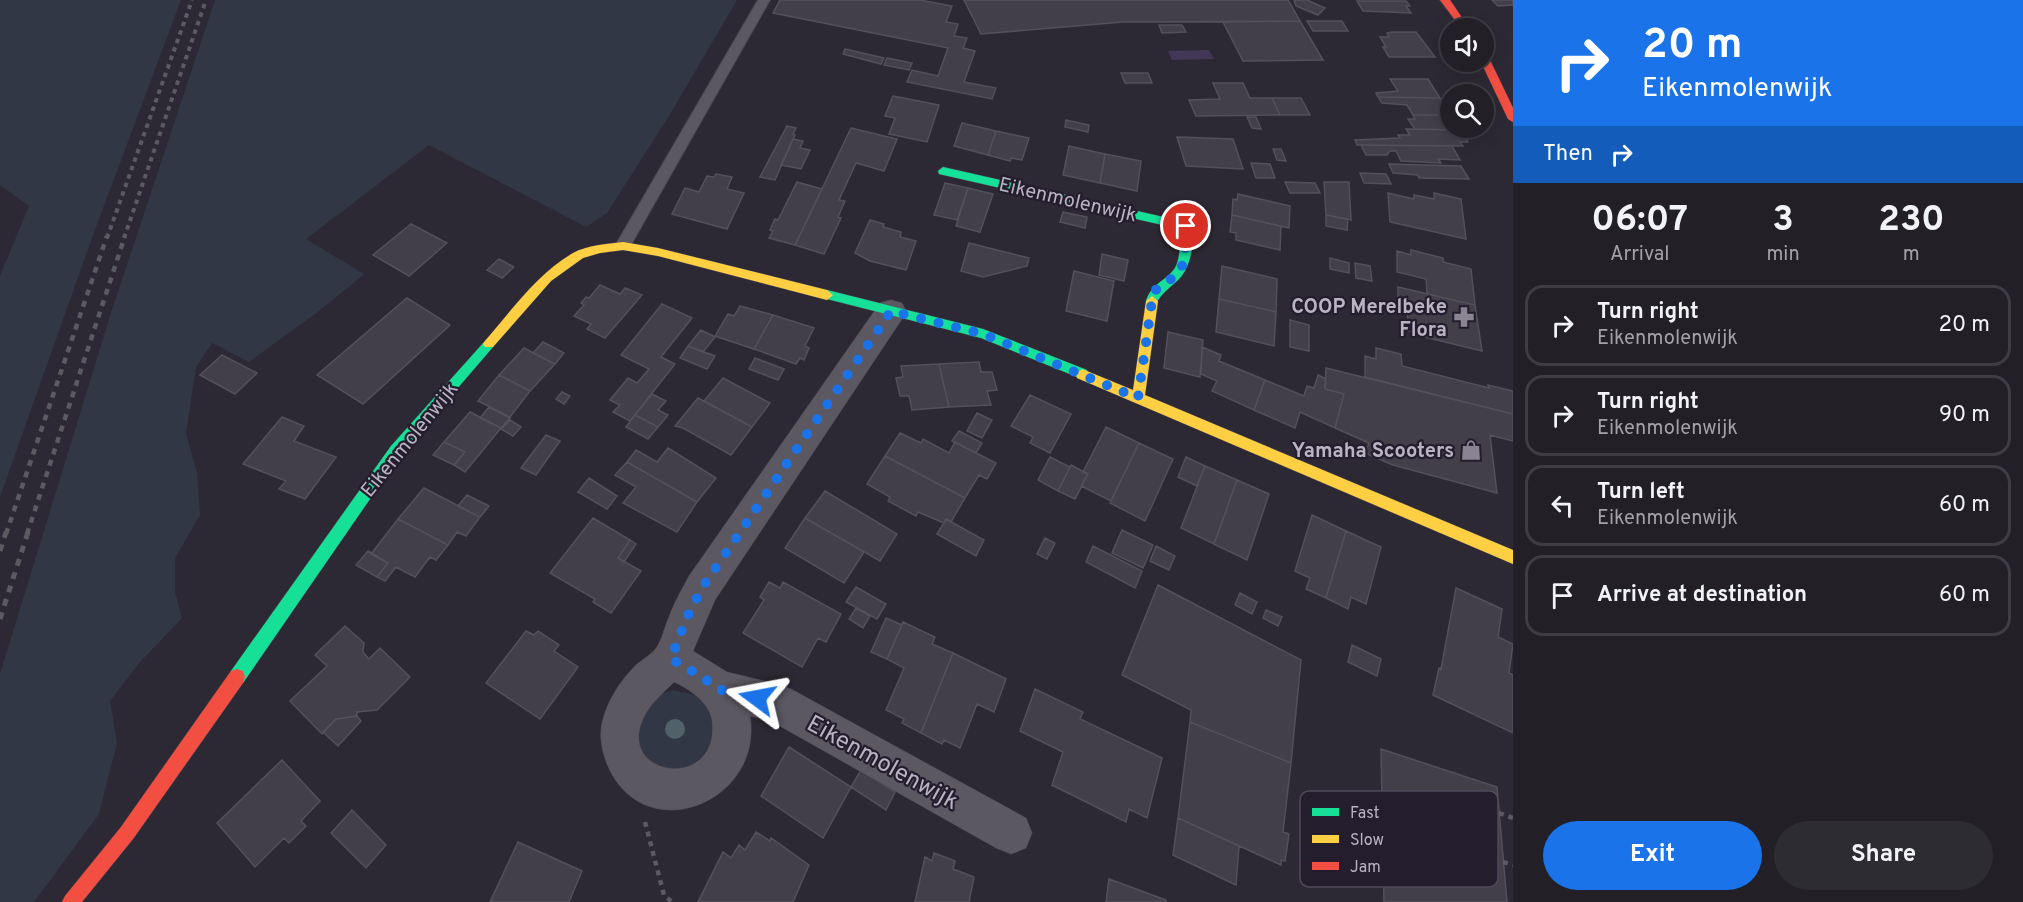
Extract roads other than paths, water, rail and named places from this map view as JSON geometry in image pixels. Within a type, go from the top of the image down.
[{"type":"street","points":[[1445,0],[1458,18]]},
{"type":"street","points":[[1491,72],[1513,119]]},
{"type":"street","name":"Eikenmolenwijk","points":[[943,171],[1186,226],[1182,265],[1177,275],[1159,285],[1153,294],[1138,398]]},
{"type":"street","name":"Eikenmolenwijk","points":[[71,902],[127,833],[396,450],[547,278],[579,255],[600,249],[623,246],[669,254],[983,334],[1513,557]]},
{"type":"street","points":[[671,659],[687,617],[702,588],[891,311]]},
{"type":"street","name":"Eikenmolenwijk","points":[[671,659],[704,678],[717,689],[728,703],[733,720],[733,738],[727,756],[716,771],[701,783],[683,789],[665,790],[647,784],[633,772],[624,757],[619,739],[621,721],[628,703],[639,689],[671,659]]},
{"type":"street","name":"Eikenmolenwijk","points":[[717,689],[777,703],[1011,833]]},
{"type":"lane","points":[[623,246],[764,0]]},
{"type":"railway","points":[[107,238],[192,0]]},
{"type":"railway","points":[[124,238],[206,0]]},
{"type":"railway","points":[[6,534],[107,236]]},
{"type":"railway","points":[[27,534],[125,236]]},
{"type":"railway","points":[[0,551],[6,532]]},
{"type":"railway","points":[[0,619],[28,532]]},
{"type":"place","name":"COOP Merelbeke Flora","points":[[1464,317]]},
{"type":"place","name":"Yamaha Scooters","points":[[1471,450]]}]
